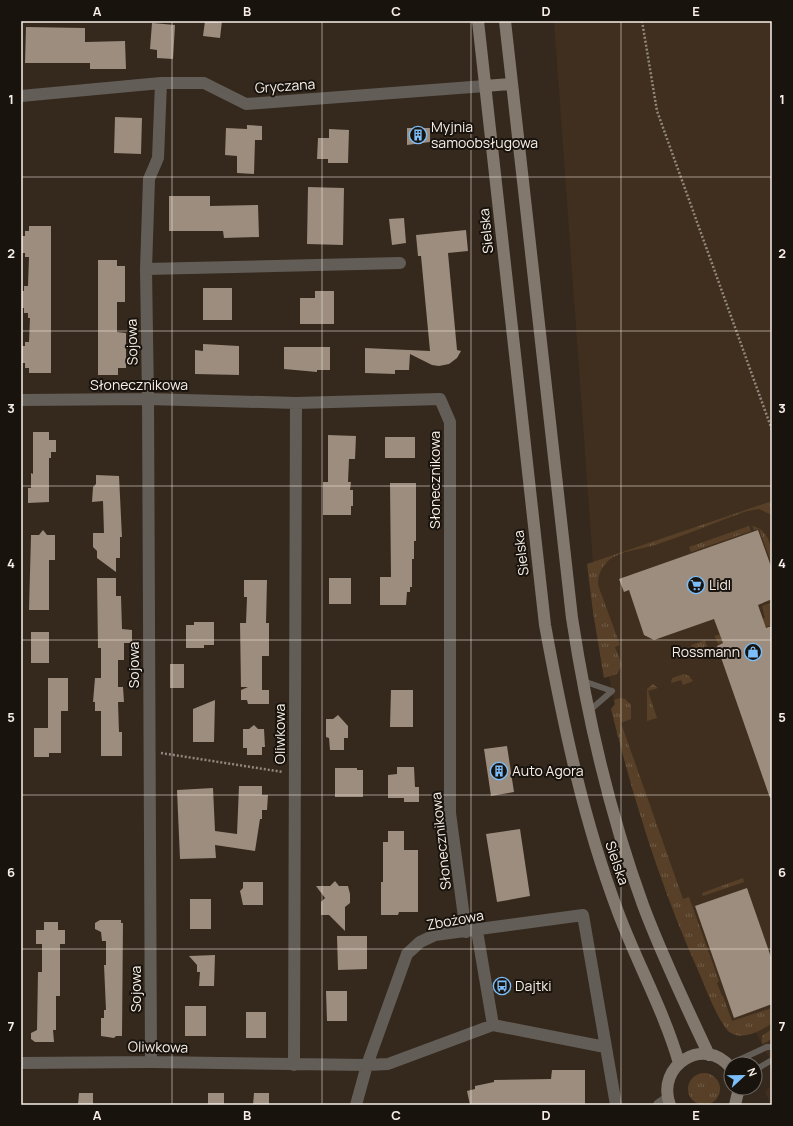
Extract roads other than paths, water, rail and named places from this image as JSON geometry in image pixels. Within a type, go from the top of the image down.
[{"type":"main road","name":"Sielska","points":[[478,21],[545,625],[560,712],[573,768],[592,837],[618,912],[651,992],[670,1033],[679,1064]]},
{"type":"main road","name":"Sielska","points":[[505,21],[572,618],[587,712],[613,810],[643,906],[709,1055]]},
{"type":"main road","points":[[485,86],[511,84]]},
{"type":"main road","points":[[665,1103],[668,1080],[672,1071],[688,1057],[698,1054],[709,1055],[723,1060]]},
{"type":"street","name":"Gryczana","points":[[21,96],[160,83],[204,83],[246,104],[485,86]]},
{"type":"street","name":"Sojowa","points":[[151,1062],[146,269],[149,179],[158,158],[160,83]]},
{"type":"street","points":[[146,269],[400,263]]},
{"type":"street","name":"Słonecznikowa","points":[[21,400],[148,399],[296,403],[440,399],[450,422],[450,813],[472,931],[493,1026]]},
{"type":"street","name":"Oliwkowa","points":[[294,1065],[296,403]]},
{"type":"street","name":"Zbożowa","points":[[356,1105],[367,1065],[407,954],[420,942],[435,935],[583,915],[605,1047]]},
{"type":"street","points":[[367,1065],[388,1064],[493,1026],[605,1047],[616,1105]]},
{"type":"street","name":"Oliwkowa","points":[[21,1063],[151,1062],[367,1065]]},
{"type":"lane","points":[[581,681],[612,691],[587,712]]},
{"type":"lane","points":[[749,1056],[767,1047],[772,1047]]},
{"type":"lane","points":[[763,1065],[772,1060]]},
{"type":"place","name":"Myjnia samoobsługowa","points":[[418,135]]},
{"type":"place","name":"Lidl","points":[[696,585]]},
{"type":"place","name":"Rossmann","points":[[753,652]]},
{"type":"place","name":"Auto Agora","points":[[499,771]]},
{"type":"place","name":"Dajtki","points":[[502,986]]}]
